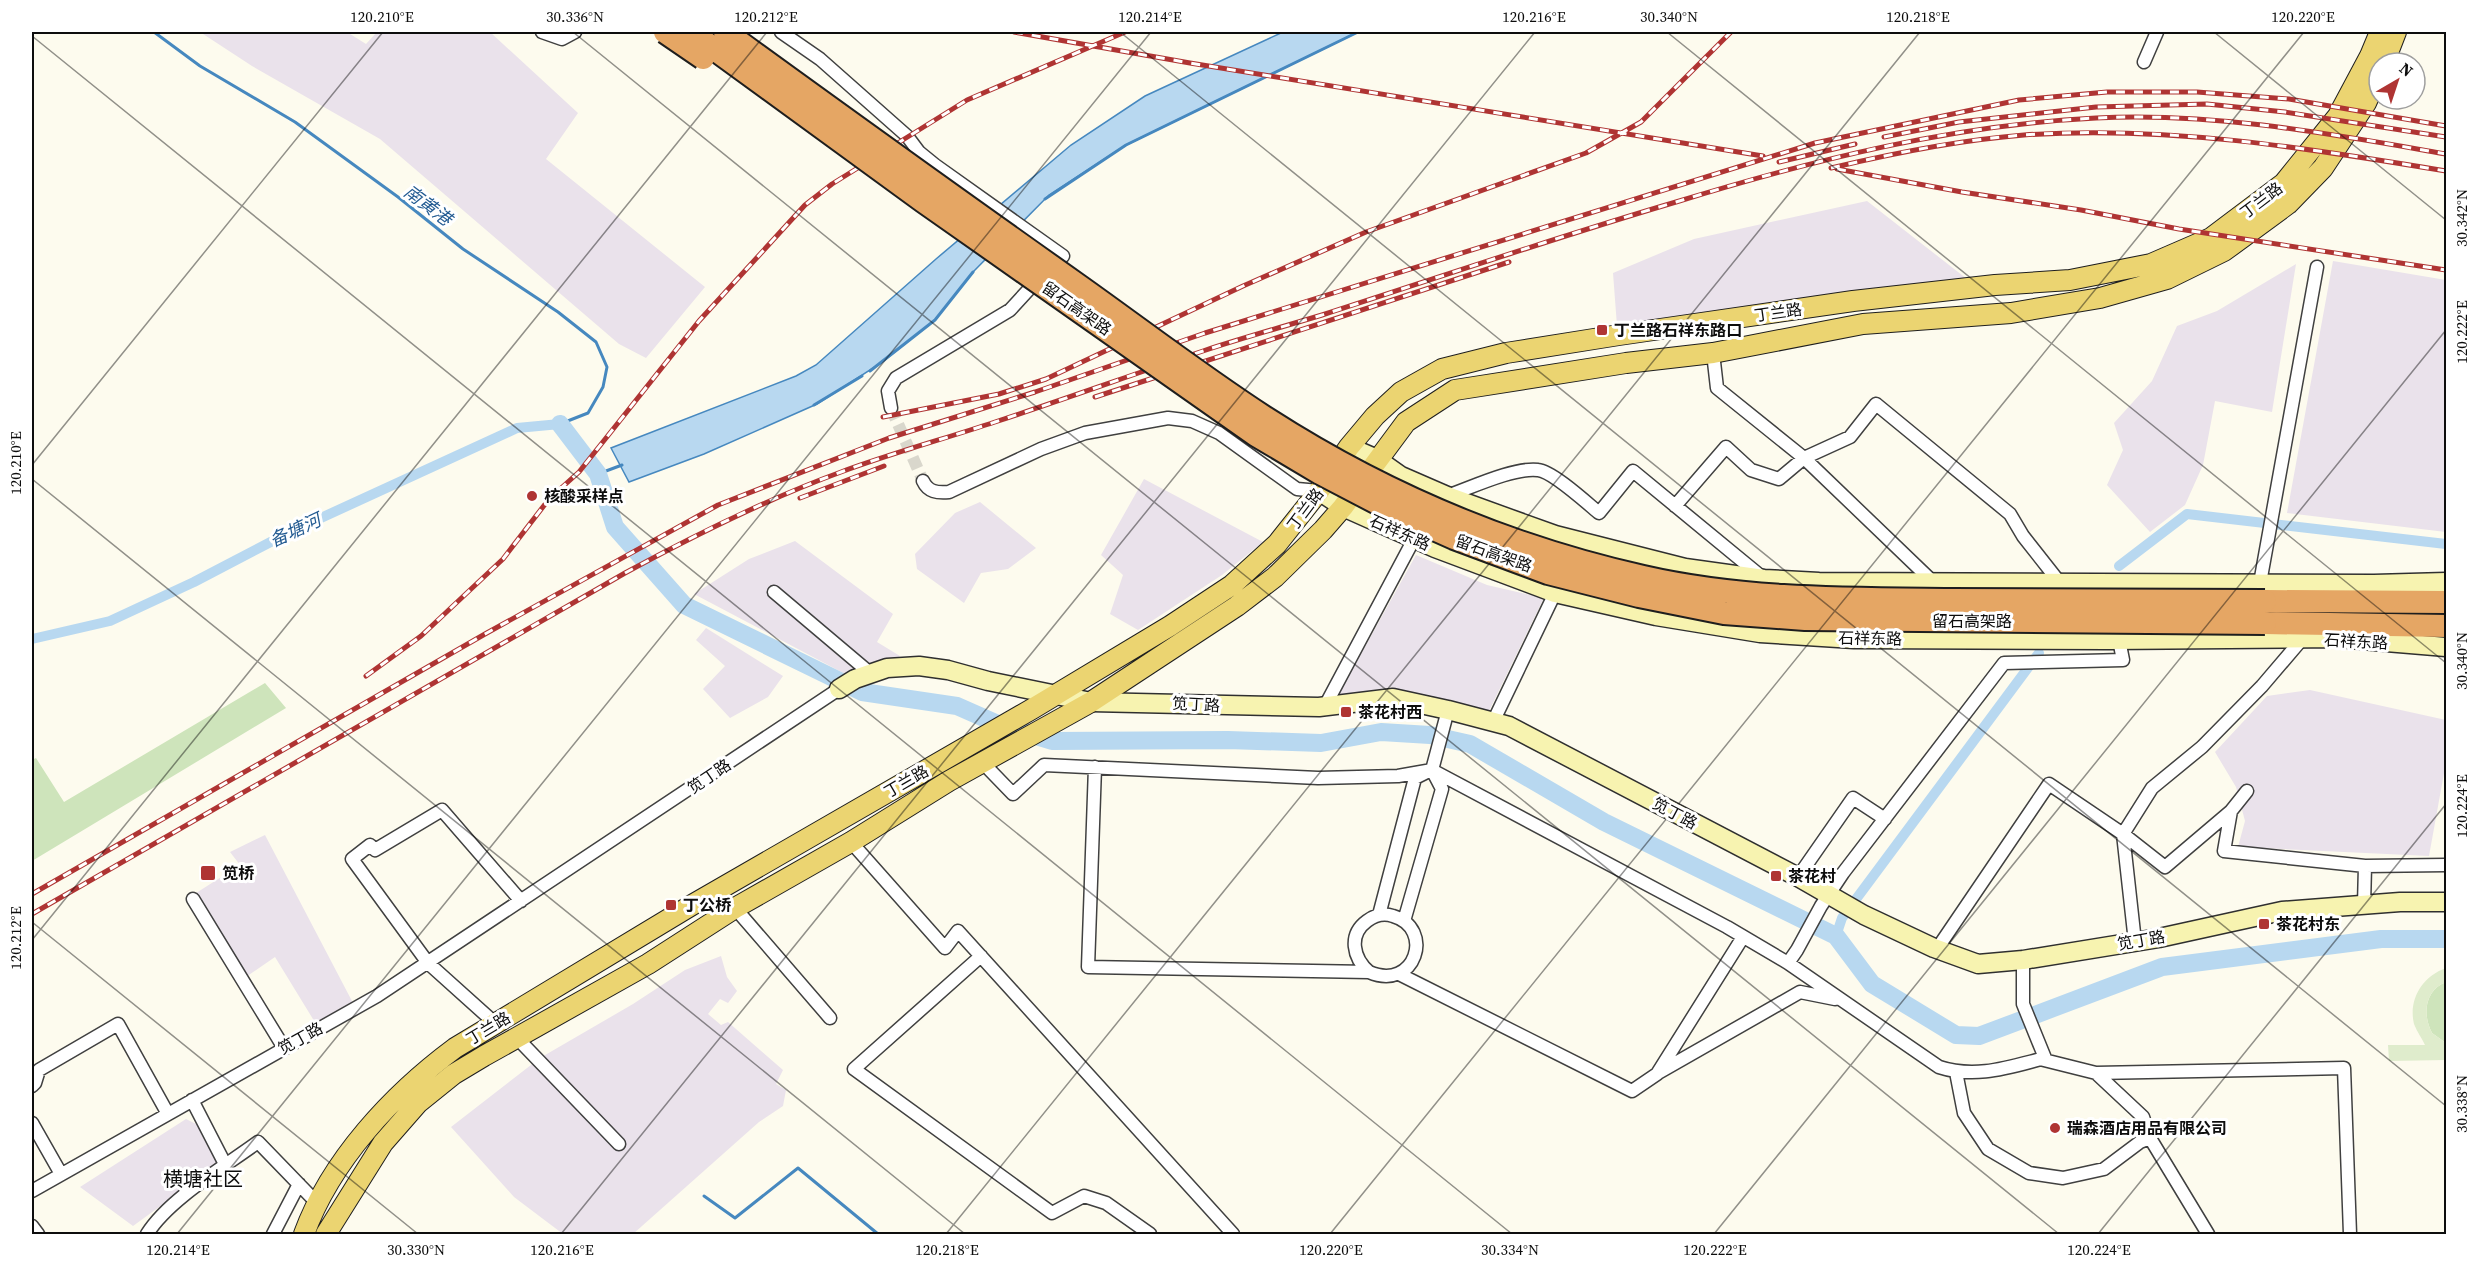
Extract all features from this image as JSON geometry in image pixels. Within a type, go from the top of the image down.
[{"type":"highway","points":[[665,32],[828,144],[929,192]]},
{"type":"highway","name":"留石高架路","points":[[691,32],[1265,418],[1306,443],[1398,493],[1463,521],[1556,554],[1646,578],[1728,591],[1807,599],[2446,602]]},
{"type":"highway","name":"留石高架路","points":[[725,32],[929,192]]},
{"type":"highway","points":[[749,32],[807,74],[929,192]]},
{"type":"highway","name":"留石高架路","points":[[2263,602],[2446,626]]},
{"type":"main road","name":"丁兰路","points":[[304,1234],[318,1204],[348,1156],[373,1122],[402,1091],[455,1048],[692,905],[1032,709],[1170,626],[1248,573],[1277,544],[1375,416],[1401,392],[1442,369],[1506,353],[1853,301],[1995,285],[2070,280],[2151,264],[2211,238],[2284,183],[2338,116],[2380,32]]},
{"type":"main road","points":[[2389,51],[2396,32]]},
{"type":"main road","name":"丁兰路","points":[[326,1234],[383,1143],[418,1103],[454,1074],[648,964],[735,908],[851,842],[949,781],[1091,702],[1237,606],[1275,577],[1323,530],[1343,507],[1406,422],[1455,390],[1626,363],[1713,353],[1863,324],[2022,311],[2100,298],[2167,279],[2224,251],[2288,204],[2323,168],[2367,101]]},
{"type":"main road","points":[[1349,447],[1377,459],[1401,476],[1447,496],[1555,535],[1685,568],[1764,579],[1819,582],[2061,583],[2263,602],[2446,582]]},
{"type":"main road","name":"石祥东路","points":[[1319,491],[1343,507],[1414,539],[1554,593],[1656,616],[1760,633],[1854,639],[2338,638],[2446,647]]},
{"type":"main road","name":"笕丁路","points":[[839,689],[862,676],[887,668],[919,666],[948,670],[1091,702],[1243,707],[1325,706],[1393,698],[1446,716],[1493,722],[1509,726],[1798,877],[1831,901],[1937,949],[1978,964],[2023,960],[2135,942],[2282,912],[2400,902],[2446,902]]},
{"type":"street","points":[[542,32],[562,39],[575,32]]},
{"type":"street","points":[[781,32],[819,59],[907,136],[919,152],[1063,256],[1010,310],[896,378],[888,391],[891,408]]},
{"type":"street","points":[[2144,62],[2157,32]]},
{"type":"street","points":[[2263,602],[2267,545],[2317,267]]},
{"type":"street","points":[[1713,353],[1717,388],[1804,458],[1933,582]]},
{"type":"street","points":[[1675,506],[1726,447],[1751,470],[1779,479],[1804,458],[1850,437],[1876,404],[2010,514],[2023,536],[2061,583]]},
{"type":"street","points":[[923,481],[925,486],[937,494],[949,492],[1041,449],[1085,433],[1168,418],[1192,421],[1219,433],[1297,489],[1319,491]]},
{"type":"street","points":[[1447,496],[1507,474],[1539,470],[1569,488],[1599,513],[1634,471],[1764,579]]},
{"type":"street","points":[[1325,706],[1414,539]]},
{"type":"street","points":[[774,592],[862,676]]},
{"type":"street","points":[[1493,722],[1554,593]]},
{"type":"street","points":[[2135,942],[2123,834],[2152,788],[2202,747],[2262,686],[2302,638]]},
{"type":"street","points":[[1788,963],[1885,819],[2004,663],[2123,660],[2119,640]]},
{"type":"street","name":"笕丁路","points":[[32,1191],[376,996],[839,689]]},
{"type":"street","points":[[1404,921],[1442,789],[1431,770],[1446,716]]},
{"type":"street","points":[[983,763],[1013,794],[1044,765],[1318,778],[1398,776],[1431,770],[1743,937],[1788,963],[1939,1067],[1956,1072],[1985,1073],[2045,1058],[2023,1004],[2023,960]]},
{"type":"street","points":[[1095,767],[1088,967],[1369,972]]},
{"type":"street","points":[[1379,915],[1415,778],[1431,770]]},
{"type":"street","points":[[1937,949],[2049,784],[2123,834],[2165,867],[2231,811],[2247,791]]},
{"type":"street","points":[[1798,877],[1854,798],[1885,819]]},
{"type":"street","points":[[496,1024],[428,963],[352,859],[370,845],[375,850],[442,810],[521,901]]},
{"type":"street","points":[[2231,811],[2223,851],[2365,866],[2446,865]]},
{"type":"street","points":[[851,842],[945,948],[958,931],[1233,1234]]},
{"type":"street","points":[[2364,905],[2365,866]]},
{"type":"street","points":[[193,899],[284,1047]]},
{"type":"street","points":[[735,908],[830,1018]]},
{"type":"street","points":[[1379,915],[1388,915],[1404,921],[1416,938],[1414,959],[1399,974],[1389,977],[1369,972],[1361,965],[1354,945],[1361,926],[1379,915]]},
{"type":"street","points":[[1657,1074],[1743,937]]},
{"type":"street","points":[[981,956],[854,1069],[1052,1213],[1084,1196],[1106,1203],[1150,1234]]},
{"type":"street","points":[[1399,974],[1632,1091],[1657,1074],[1800,992],[1841,1000]]},
{"type":"street","points":[[32,1086],[39,1070],[118,1024],[168,1113]]},
{"type":"street","points":[[516,1037],[619,1144]]},
{"type":"street","points":[[2040,1059],[2096,1073],[2344,1068],[2350,1234]]},
{"type":"street","points":[[1956,1072],[1964,1113],[1988,1149],[2029,1173],[2063,1178],[2104,1169],[2140,1142],[2150,1138]]},
{"type":"street","points":[[2096,1073],[2143,1117],[2150,1138],[2208,1234]]},
{"type":"street","points":[[192,1100],[226,1166]]},
{"type":"street","points":[[32,1123],[61,1174]]},
{"type":"street","points":[[147,1234],[156,1220],[258,1142],[318,1204]]},
{"type":"street","points":[[273,1234],[299,1184]]},
{"type":"street","points":[[32,1226],[38,1234]]},
{"type":"shaded area","points":[[200,32],[347,32],[366,44],[377,32],[490,32],[578,113],[546,159],[705,287],[646,358],[619,344],[380,139],[252,66]]},
{"type":"shaded area","points":[[1867,201],[1967,279],[1617,326],[1613,273],[1694,239]]},
{"type":"shaded area","points":[[2333,261],[2446,280],[2446,532],[2287,513]]},
{"type":"shaded area","points":[[2296,264],[2272,412],[2215,401],[2203,465],[2185,505],[2150,532],[2107,485],[2123,450],[2114,423],[2152,381],[2177,326],[2217,311]]},
{"type":"shaded area","points":[[1144,479],[1263,542],[1222,575],[1138,630],[1110,614],[1123,575],[1101,555]]},
{"type":"shaded area","points":[[980,502],[1036,548],[1008,569],[981,573],[964,603],[917,569],[915,554],[955,513]]},
{"type":"shaded area","points":[[795,541],[893,614],[877,642],[900,656],[894,661],[847,675],[694,594],[749,559]]},
{"type":"shaded area","points":[[1416,555],[1487,585],[1544,598],[1488,713],[1391,687],[1337,697]]},
{"type":"shaded area","points":[[706,628],[783,676],[768,697],[730,718],[703,689],[725,666],[696,640]]},
{"type":"shaded area","points":[[2310,690],[2446,720],[2446,762],[2429,856],[2238,847],[2245,821],[2236,787],[2215,752],[2267,696]]},
{"type":"shaded area","points":[[265,835],[353,1003],[316,1024],[275,957],[246,977],[193,895],[240,865],[230,852]]},
{"type":"shaded area","points":[[721,956],[727,977],[737,991],[728,1003],[720,999],[708,1014],[721,1025],[728,1022],[783,1070],[776,1084],[786,1090],[783,1106],[759,1122],[633,1234],[563,1234],[514,1197],[451,1127],[540,1058],[633,1004],[685,970]]},
{"type":"shaded area","points":[[186,1119],[202,1127],[217,1165],[133,1226],[80,1187]]},
{"type":"green space","points":[[265,683],[286,708],[32,861],[32,760],[36,758],[64,802]]},
{"type":"green space","points":[[2446,968],[2446,982],[2434,991],[2427,1003],[2426,1011],[2432,1033],[2446,1043],[2446,1060],[2389,1061],[2388,1045],[2425,1045],[2414,1024],[2415,997],[2430,977]]},
{"type":"green space","points":[[2446,982],[2446,1043],[2432,1033],[2426,1011],[2427,1003],[2434,991]]},
{"type":"water","points":[[1283,32],[1358,32],[1126,145],[1049,195],[974,271],[935,320],[881,363],[817,404],[704,454],[629,482],[611,448],[796,376],[816,365],[936,259],[1071,145],[1145,96]]},
{"type":"waterway","name":"南黄港","points":[[154,32],[200,66],[295,122],[398,197],[463,249],[558,312],[596,342],[607,367],[603,387],[588,413],[560,424]]},
{"type":"waterway","points":[[1045,199],[1126,145],[1358,32]]},
{"type":"waterway","points":[[870,371],[935,320],[973,272]]},
{"type":"waterway","points":[[814,405],[862,376]]},
{"type":"waterway","name":"备塘河","points":[[32,639],[110,621],[194,582],[286,534],[517,428],[560,424]]},
{"type":"waterway","points":[[560,424],[598,474],[615,527],[684,605],[862,692],[957,706],[1000,725],[1052,741],[1228,740],[1321,743],[1381,732],[1430,735],[1470,744],[1604,822],[1836,936],[1872,984],[1956,1035],[1979,1036],[2162,967],[2381,939],[2446,939]]},
{"type":"waterway","points":[[598,474],[622,465]]},
{"type":"waterway","points":[[2119,566],[2187,514],[2446,544]]},
{"type":"waterway","points":[[1836,936],[1842,918],[2039,653]]},
{"type":"waterway","points":[[704,1196],[735,1218],[798,1168],[878,1234]]},
{"type":"tunnel","points":[[891,408],[923,481]]},
{"type":"railway","points":[[1014,32],[1190,63],[1763,156]]},
{"type":"railway","points":[[366,676],[421,636],[503,559],[549,499],[579,472],[699,321],[805,205],[832,184],[967,100],[1125,32]]},
{"type":"railway","points":[[883,417],[999,394],[1046,379],[1243,286],[1366,232],[1586,153],[1641,122],[1731,32]]},
{"type":"railway","points":[[32,894],[485,634],[718,505],[889,438],[1035,392],[1205,333],[1815,143],[2019,100],[2107,92],[2197,92],[2289,99],[2446,126]]},
{"type":"railway","points":[[1884,137],[1959,122],[2096,107],[2207,104],[2285,112],[2446,137]]},
{"type":"railway","points":[[32,914],[625,573],[759,506],[879,459],[1218,346],[1322,315],[1587,229],[1779,172],[1831,159],[1936,137],[2042,122],[2140,117],[2228,121],[2316,132],[2446,154]]},
{"type":"railway","points":[[1831,168],[1903,152],[1976,140],[2024,135],[2130,133],[2289,147],[2446,171]]},
{"type":"railway","points":[[1779,162],[1855,144]]},
{"type":"railway","points":[[1837,169],[2179,229],[2446,270]]},
{"type":"railway","points":[[1095,397],[1509,262]]},
{"type":"railway","points":[[800,498],[884,466]]},
{"type":"place","name":"丁兰路石祥东路口","points":[[1602,330]]},
{"type":"place","name":"核酸采样点","points":[[532,496]]},
{"type":"place","name":"茶花村西","points":[[1346,712]]},
{"type":"place","name":"笕桥","points":[[208,873]]},
{"type":"place","name":"茶花村","points":[[1776,876]]},
{"type":"place","name":"丁公桥","points":[[671,905]]},
{"type":"place","name":"茶花村东","points":[[2264,924]]},
{"type":"place","name":"瑞森酒店用品有限公司","points":[[2055,1128]]},
{"type":"district","name":"横塘社区","points":[[203,1179]]}]
